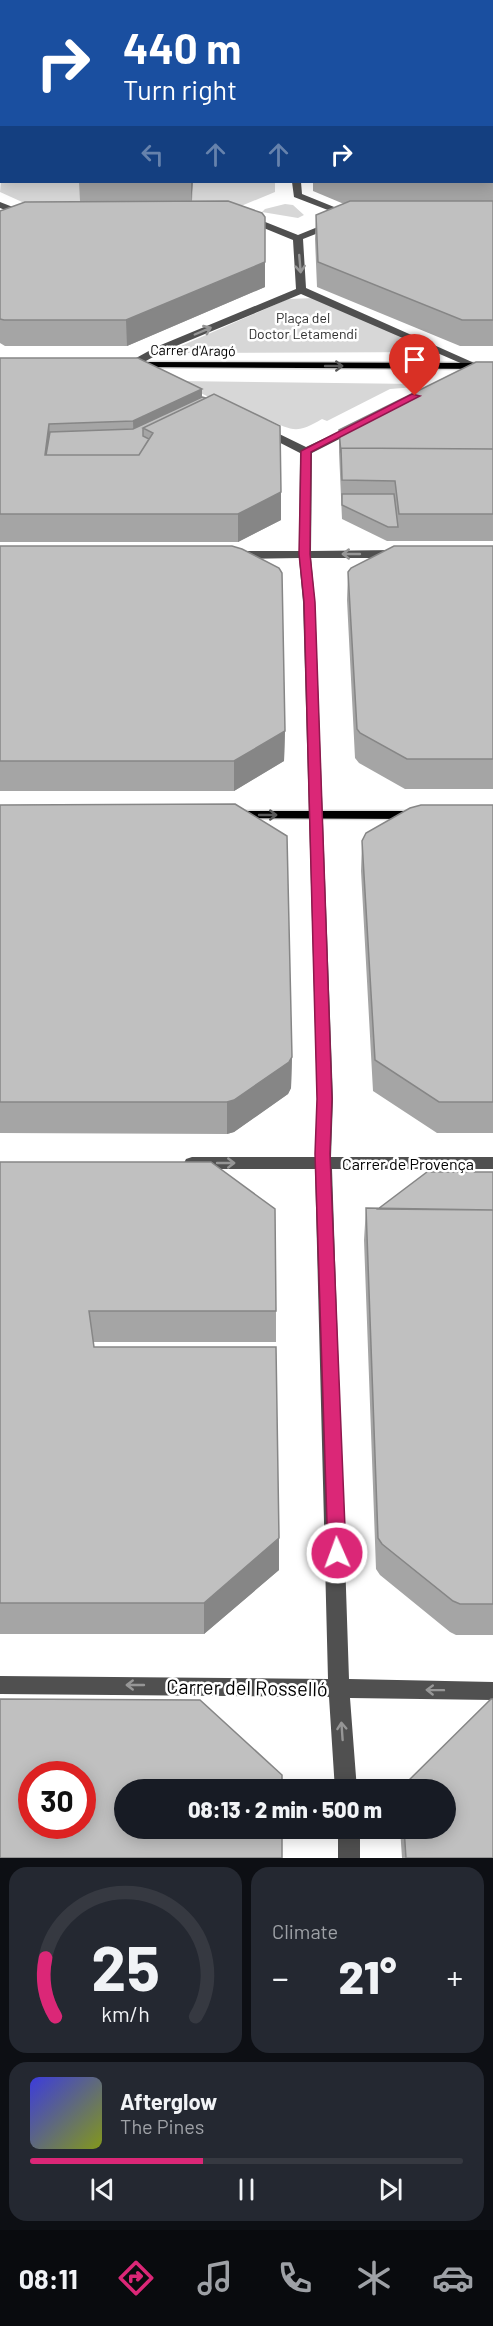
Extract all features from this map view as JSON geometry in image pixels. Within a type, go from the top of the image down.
[{"type":"main road","name":"Carrer d'Aragó","points":[[118,365],[493,366]]},
{"type":"main road","points":[[222,815],[435,815]]},
{"type":"street","points":[[297,183],[297,195],[353,216],[364,216]]},
{"type":"street","points":[[0,205],[25,215],[37,215]]},
{"type":"street","points":[[8,222],[25,215]]},
{"type":"street","points":[[231,216],[242,216],[297,238],[353,216]]},
{"type":"street","points":[[297,238],[301,290]]},
{"type":"street","points":[[131,365],[160,349],[301,290],[476,366]]},
{"type":"street","points":[[131,365],[150,375]]},
{"type":"street","points":[[448,380],[476,366]]},
{"type":"street","points":[[306,451],[363,423]]},
{"type":"street","points":[[252,425],[306,451]]},
{"type":"street","points":[[306,451],[305,554],[310,613],[325,1099],[323,1165],[339,1689],[345,1779]]},
{"type":"street","points":[[219,555],[411,554]]},
{"type":"street","name":"Carrer de Provença","points":[[176,1163],[323,1165],[493,1163]]},
{"type":"street","name":"Carrer del Rosselló","points":[[0,1685],[213,1685],[493,1691]]},
{"type":"street","points":[[349,1839],[350,1858]]},
{"type":"green space","points":[[1,183],[275,183],[275,192],[241,206],[31,206],[0,192]]},
{"type":"green space","points":[[285,204],[293,205],[304,215],[298,218],[262,212],[265,209]]},
{"type":"green space","name":"Plaça del Doctor Letamendi","points":[[315,298],[442,352],[165,353],[288,299]]},
{"type":"green space","name":"Plaça del Doctor Letamendi","points":[[176,381],[416,384],[416,387],[390,389],[327,421],[322,419],[307,427],[295,429],[267,419],[260,422]]},
{"type":"building","points":[[228,201],[262,213],[265,217],[265,262],[126,320],[0,319],[0,211],[25,202]]},
{"type":"building","points":[[350,201],[493,201],[493,320],[462,320],[318,262],[316,215]]},
{"type":"building","points":[[0,358],[138,358],[202,389],[133,421],[49,424],[45,455],[139,455],[153,433],[143,428],[214,394],[280,426],[281,492],[238,514],[0,514]]},
{"type":"building","points":[[476,362],[493,362],[493,449],[341,448],[341,453],[339,430]]},
{"type":"building","points":[[202,397],[206,398],[143,428],[143,436],[149,439],[139,455],[46,455],[50,432],[133,429]]},
{"type":"building","points":[[341,448],[493,449],[493,514],[399,514],[395,481],[342,480]]},
{"type":"building","points":[[342,494],[394,494],[398,527],[388,527],[342,505]]},
{"type":"building","points":[[0,546],[232,546],[279,568],[282,573],[285,731],[234,761],[0,761]]},
{"type":"building","points":[[394,546],[493,546],[493,759],[407,759],[360,733],[357,729],[348,572],[351,568]]},
{"type":"building","points":[[235,804],[287,836],[292,1057],[289,1062],[234,1100],[227,1102],[0,1102],[0,805]]},
{"type":"building","points":[[421,805],[493,805],[493,1102],[439,1102],[375,1060],[362,841],[366,833],[410,808]]},
{"type":"building","points":[[0,1162],[211,1162],[275,1209],[276,1311],[89,1311],[94,1347],[276,1347],[279,1538],[204,1603],[0,1603]]},
{"type":"building","points":[[427,1172],[493,1172],[493,1210],[378,1209]]},
{"type":"building","points":[[366,1208],[493,1210],[493,1604],[460,1604],[453,1601],[382,1544],[378,1538]]},
{"type":"building","points":[[0,1699],[200,1700],[282,1775],[282,1779],[114,1779],[114,1839],[282,1839],[282,1858],[0,1858]]},
{"type":"building","points":[[493,1699],[493,1858],[406,1858],[405,1839],[456,1839],[456,1779],[410,1779]]},
{"type":"route","points":[[337,1553],[327,1228],[322,1154],[325,1099],[319,872],[315,815],[309,602],[305,554],[306,451],[415,396]]}]
